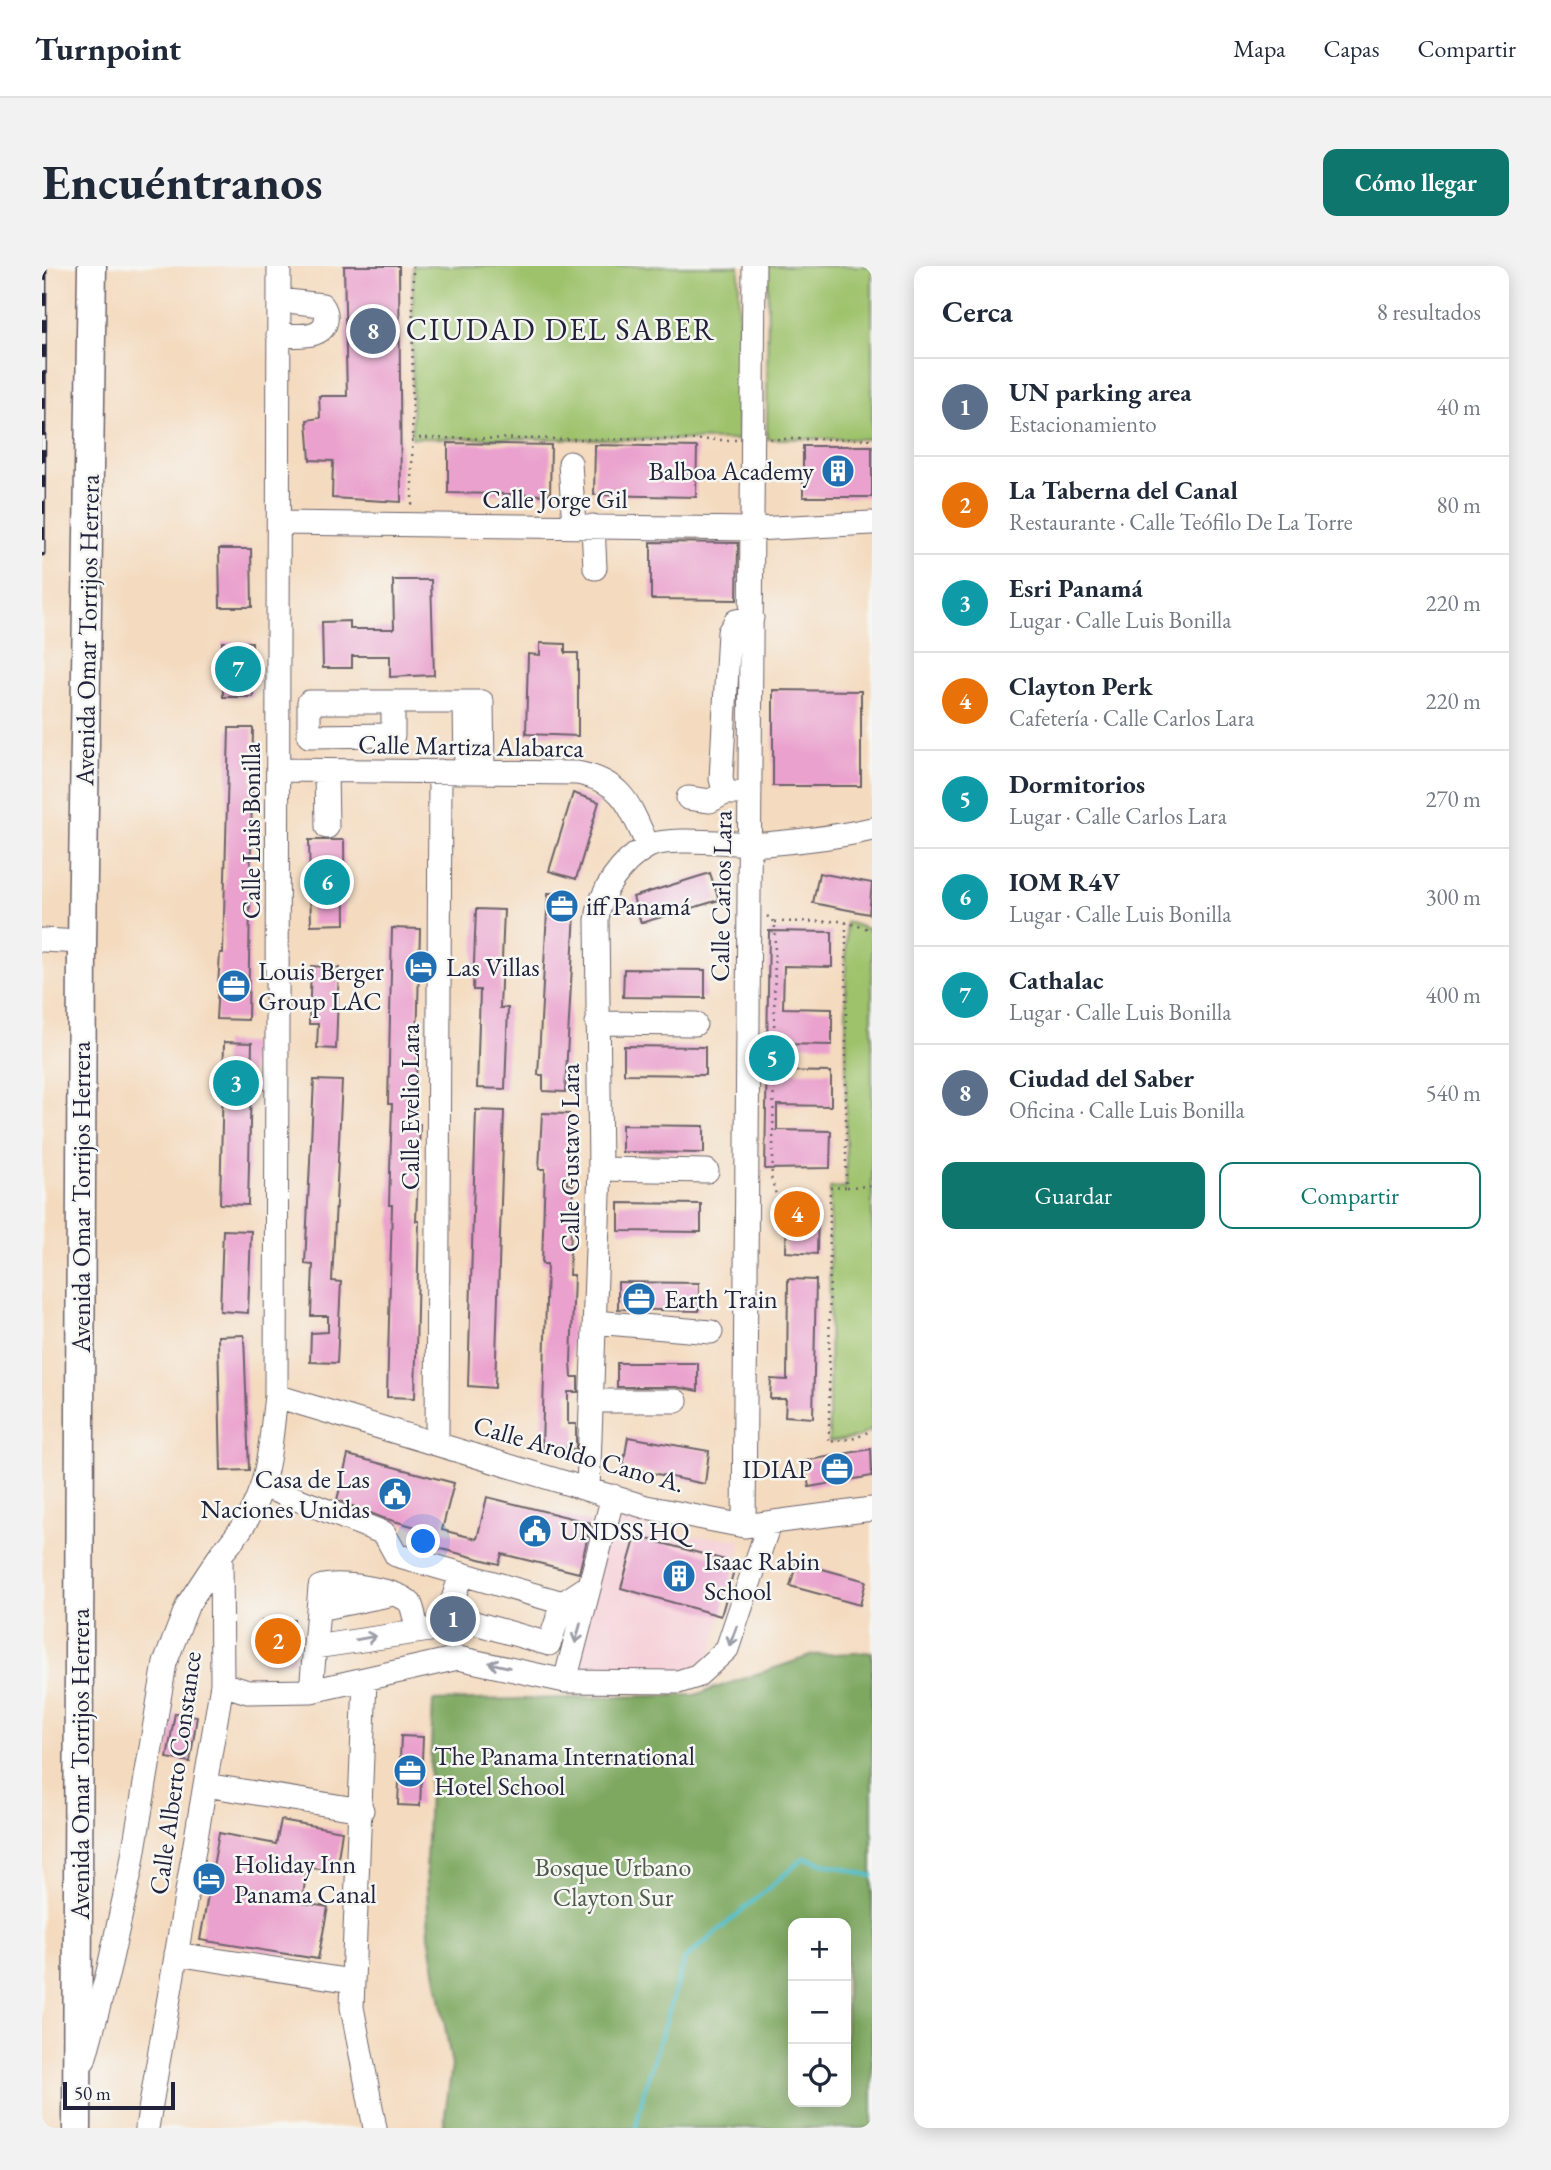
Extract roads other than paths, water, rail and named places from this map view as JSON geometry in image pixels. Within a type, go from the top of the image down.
[{"type":"main road","name":"Avenida Omar Torrijos Herrera","points":[[77,2128],[82,942],[93,271]]},
{"type":"street","name":"Calle Luis Bonilla","points":[[276,1396],[279,266]]},
{"type":"street","name":"Calle Carlos Lara","points":[[744,1527],[744,1201],[754,529],[754,266]]},
{"type":"street","points":[[278,335],[314,334],[324,327],[327,319],[322,305],[279,300]]},
{"type":"street","points":[[570,463],[595,568]]},
{"type":"street","name":"Calle Jorge Gil","points":[[279,523],[754,529],[872,523]]},
{"type":"street","points":[[724,793],[721,779],[729,632],[736,621],[752,618]]},
{"type":"street","points":[[727,693],[751,692]]},
{"type":"street","points":[[393,735],[309,736],[309,702],[465,702],[474,771]]},
{"type":"street","points":[[393,702],[394,771]]},
{"type":"street","name":"Calle Martiza Alabarca","points":[[279,770],[577,773],[603,780],[626,799],[648,846]]},
{"type":"street","points":[[326,771],[327,827]]},
{"type":"street","name":"Calle Evelio Lara","points":[[437,1443],[440,771]]},
{"type":"street","points":[[688,798],[710,801],[724,793],[750,793]]},
{"type":"street","points":[[648,846],[686,842],[750,844],[840,836],[872,829]]},
{"type":"street","points":[[840,836],[872,846]]},
{"type":"street","name":"Calle Gustavo Lara","points":[[588,1490],[600,1169],[597,1023],[600,903],[619,873],[648,846]]},
{"type":"street","points":[[42,940],[82,942]]},
{"type":"street","points":[[597,1023],[695,1024]]},
{"type":"street","points":[[600,1169],[707,1171]]},
{"type":"street","points":[[595,1322],[711,1332]]},
{"type":"street","points":[[79,2076],[108,1972],[131,1868],[165,1664],[188,1604],[221,1554],[244,1529],[263,1486],[276,1396]]},
{"type":"street","name":"Calle Aroldo Cano A.","points":[[276,1396],[646,1507],[744,1527],[872,1509]]},
{"type":"street","points":[[592,1401],[676,1401]]},
{"type":"street","points":[[263,1486],[384,1533],[396,1555],[563,1603]]},
{"type":"street","points":[[565,1681],[613,1496]]},
{"type":"street","points":[[222,1684],[248,1692],[311,1691],[458,1658],[486,1661],[565,1681],[678,1682],[708,1668],[722,1657],[733,1640],[769,1524]]},
{"type":"street","name":"Calle Alberto Constance","points":[[147,2128],[222,1684],[221,1554]]},
{"type":"street","points":[[442,1662],[445,1621],[461,1575]]},
{"type":"street","points":[[315,1647],[417,1630],[445,1621],[549,1644],[563,1603],[589,1586]]},
{"type":"street","points":[[311,1691],[318,1609],[389,1595],[404,1599],[411,1605],[417,1630]]},
{"type":"street","points":[[365,1680],[362,1810],[352,2007],[375,2128]]},
{"type":"street","points":[[205,1785],[362,1810]]},
{"type":"street","points":[[176,1954],[352,1981]]},
{"type":"waterway","points":[[636,2128],[644,2091],[685,1959],[804,1858],[872,1876]]},
{"type":"railway","points":[[42,553],[44,266]]},
{"type":"place","name":"Ciudad del Saber","points":[[373,331]]},
{"type":"place","name":"Balboa Academy","points":[[838,471]]},
{"type":"place","name":"Cathalac","points":[[238,669]]},
{"type":"place","name":"IOM R4V","points":[[327,882]]},
{"type":"place","name":"iff Panamá","points":[[562,906]]},
{"type":"place","name":"Las Villas","points":[[421,967]]},
{"type":"place","name":"Louis Berger Group LAC","points":[[234,986]]},
{"type":"place","name":"Dormitorios","points":[[772,1058]]},
{"type":"place","name":"Esri Panamá","points":[[236,1083]]},
{"type":"place","name":"Clayton Perk","points":[[797,1214]]},
{"type":"place","name":"Earth Train","points":[[639,1299]]},
{"type":"place","name":"IDIAP","points":[[837,1469]]},
{"type":"place","name":"Casa de Las Naciones Unidas","points":[[395,1494]]},
{"type":"place","name":"UNDSS HQ","points":[[535,1531]]},
{"type":"place","name":"Isaac Rabin School","points":[[679,1576]]},
{"type":"place","name":"UN parking area","points":[[453,1619]]},
{"type":"place","name":"La Taberna del Canal","points":[[278,1641]]},
{"type":"place","name":"The Panama International Hotel School","points":[[410,1771]]},
{"type":"place","name":"Holiday Inn Panama Canal","points":[[209,1879]]},
{"type":"district","name":"CIUDAD DEL SABER","points":[[561,330]]},
{"type":"park label","name":"Bosque Urbano Clayton Sur","points":[[613,1882]]}]
